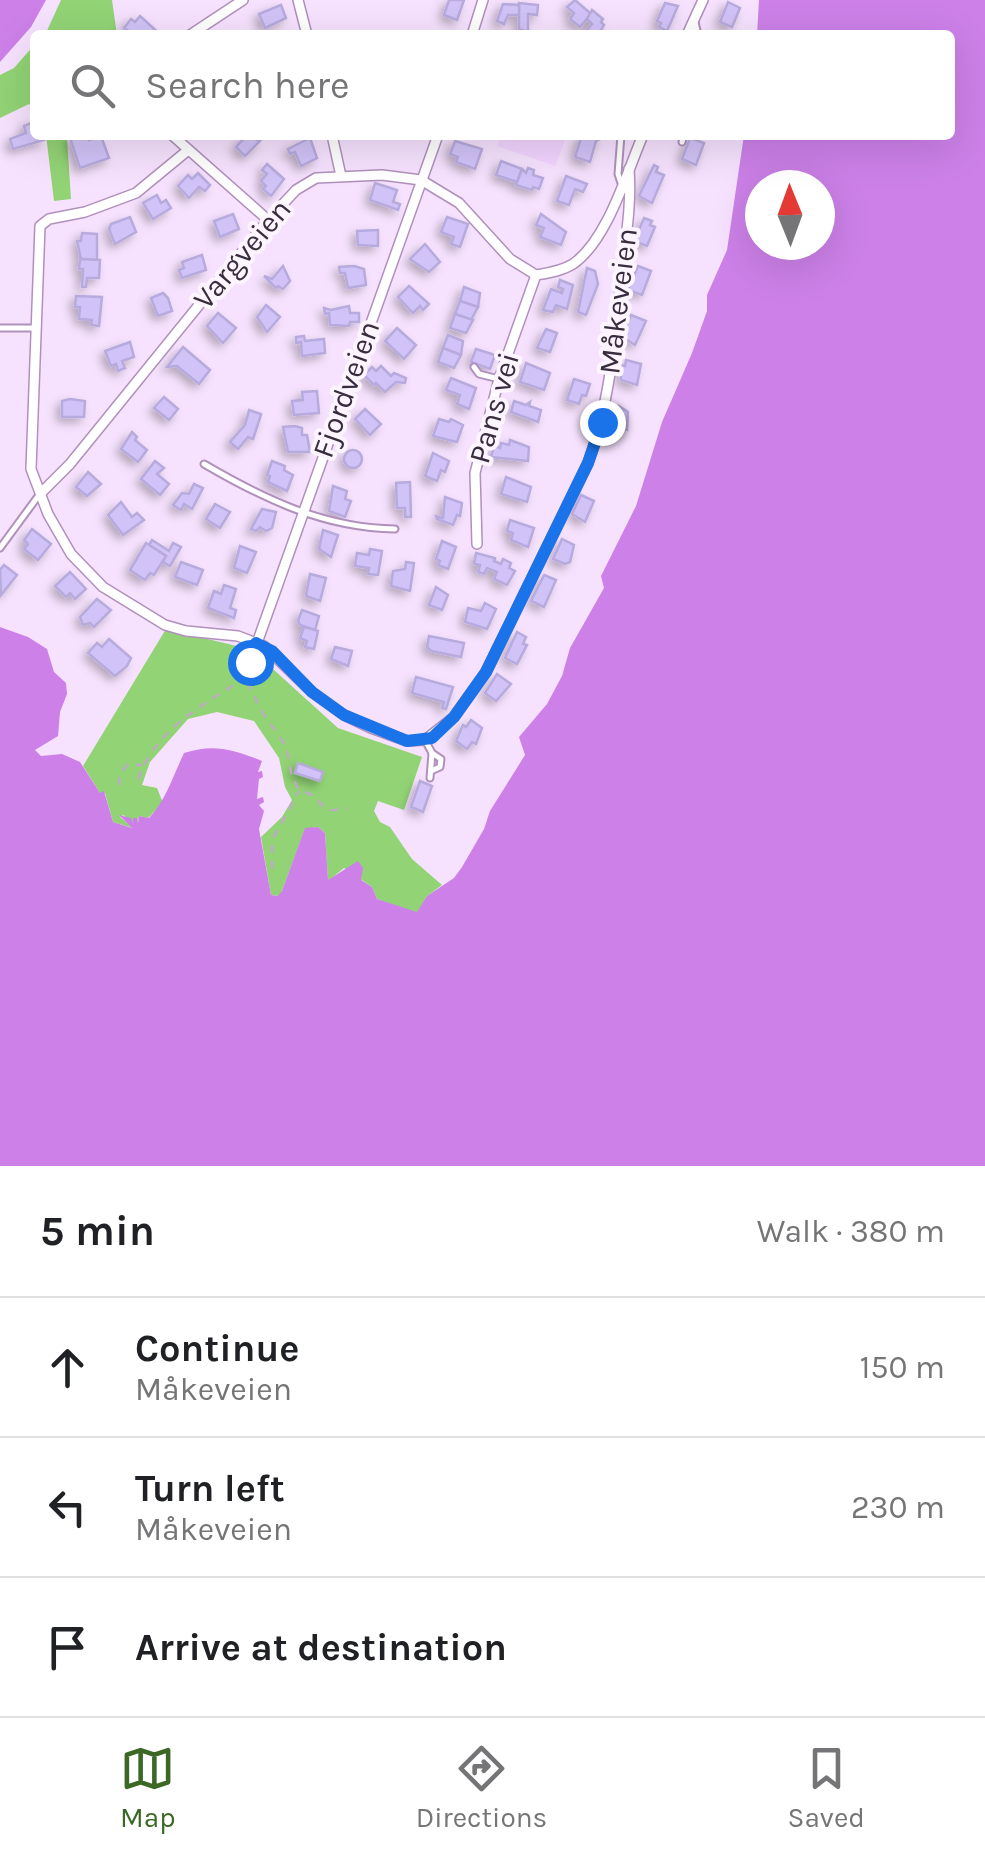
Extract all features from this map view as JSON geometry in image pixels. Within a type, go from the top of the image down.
[{"type":"street","points":[[198,30],[243,0]]},
{"type":"street","points":[[298,0],[307,30]]},
{"type":"street","points":[[474,30],[483,0]]},
{"type":"street","points":[[689,30],[703,0]]},
{"type":"street","points":[[177,140],[268,220]]},
{"type":"street","points":[[333,140],[340,176]]},
{"type":"street","name":"Fjordveien","points":[[256,643],[436,140]]},
{"type":"street","points":[[536,275],[560,270],[578,260],[601,229],[641,140]]},
{"type":"street","points":[[187,151],[136,193],[86,212],[49,219],[40,226],[30,450],[34,481],[71,554],[103,587],[126,603],[186,632],[238,636],[256,643],[272,651],[312,692],[344,715],[407,741],[426,740]]},
{"type":"street","name":"Måkeveien","points":[[426,740],[454,717],[486,672],[598,436],[610,380],[629,204],[629,169]]},
{"type":"street","name":"Vargveien","points":[[41,492],[70,464],[268,220],[316,178],[421,180],[460,203],[510,259],[536,275]]},
{"type":"street","name":"Pans vei","points":[[477,544],[475,473],[499,379],[536,275]]},
{"type":"lane","points":[[694,20],[697,30]]},
{"type":"lane","points":[[621,140],[618,174],[622,186]]},
{"type":"lane","points":[[0,328],[35,328]]},
{"type":"lane","points":[[474,367],[479,374],[499,379]]},
{"type":"lane","points":[[204,464],[242,486],[319,519],[395,529]]},
{"type":"lane","points":[[0,548],[41,492]]},
{"type":"lane","points":[[245,678],[256,643]]},
{"type":"lane","points":[[426,740],[432,754],[430,775]]},
{"type":"path","points":[[138,779],[167,730],[245,678],[264,716],[286,746],[292,777],[299,790],[315,796],[325,810],[347,808]]},
{"type":"path","points":[[120,785],[119,774],[127,764],[143,765]]},
{"type":"path","points":[[272,869],[272,840],[299,790]]},
{"type":"shaded area","points":[[0,0],[46,0],[31,27],[0,62]]},
{"type":"shaded area","points":[[759,0],[985,0],[985,1166],[0,1166],[0,627],[47,649],[54,672],[66,683],[58,736],[35,750],[41,756],[62,754],[80,762],[100,793],[104,791],[113,822],[132,828],[119,815],[131,818],[133,823],[133,818],[137,818],[138,823],[139,816],[149,818],[165,796],[184,753],[215,748],[243,754],[262,761],[258,772],[262,771],[263,777],[259,779],[257,799],[263,797],[264,802],[259,805],[264,811],[259,829],[271,895],[278,896],[282,891],[305,828],[318,827],[325,833],[328,880],[358,861],[363,868],[361,880],[372,887],[377,899],[417,912],[427,896],[454,878],[484,829],[490,811],[525,755],[519,737],[547,704],[562,676],[570,648],[604,588],[601,576],[636,506],[662,422],[707,311],[707,295],[727,250],[743,140],[955,140],[955,30],[757,30]]},
{"type":"shaded area","points":[[499,140],[565,140],[555,166],[497,146]]},
{"type":"green space","points":[[61,0],[112,0],[116,30],[47,30]]},
{"type":"green space","points":[[30,50],[30,105],[0,118],[0,75],[14,68]]},
{"type":"green space","points":[[47,140],[67,140],[71,199],[54,201]]},
{"type":"green space","points":[[166,629],[241,647],[249,659],[263,660],[338,728],[422,757],[404,810],[378,801],[374,811],[412,859],[442,885],[427,896],[417,913],[377,899],[372,887],[344,868],[328,881],[325,833],[318,827],[305,829],[282,891],[279,896],[271,895],[261,837],[282,817],[292,800],[279,758],[254,721],[217,712],[188,719],[150,762],[142,785],[157,788],[163,803],[148,818],[139,816],[138,823],[137,818],[134,823],[123,815],[120,817],[133,828],[113,822],[105,793],[100,793],[83,766]]},
{"type":"building","points":[[449,0],[464,0],[457,20],[444,15]]},
{"type":"building","points":[[575,0],[591,14],[580,27],[570,19],[574,13],[567,7]]},
{"type":"building","points":[[728,2],[740,8],[732,27],[720,22]]},
{"type":"building","points":[[519,3],[538,5],[537,15],[528,14],[528,30],[519,29]]},
{"type":"building","points":[[665,3],[678,6],[667,30],[659,27],[661,23],[657,21]]},
{"type":"building","points":[[503,4],[519,5],[519,15],[508,15],[504,24],[497,21]]},
{"type":"building","points":[[281,5],[286,18],[265,28],[259,14]]},
{"type":"building","points":[[592,10],[604,25],[601,30],[587,30],[592,24],[587,19]]},
{"type":"building","points":[[140,16],[155,30],[124,28],[131,19],[135,22]]},
{"type":"building","points":[[30,123],[30,140],[44,140],[13,149],[10,139],[26,133],[24,126]]},
{"type":"building","points":[[71,140],[102,140],[109,158],[80,168]]},
{"type":"building","points":[[242,140],[260,141],[245,156],[236,147]]},
{"type":"building","points":[[311,140],[317,158],[301,166],[295,152],[290,154],[288,149]]},
{"type":"building","points":[[580,140],[598,140],[590,162],[575,157]]},
{"type":"building","points":[[689,140],[704,143],[696,165],[682,159]]},
{"type":"building","points":[[455,141],[482,149],[475,169],[456,162],[458,157],[450,154]]},
{"type":"building","points":[[501,161],[522,169],[517,182],[496,175]]},
{"type":"building","points":[[267,164],[284,179],[271,196],[261,181],[267,174],[262,170]]},
{"type":"building","points":[[654,165],[658,167],[656,172],[664,175],[652,203],[639,196]]},
{"type":"building","points":[[528,168],[534,170],[533,175],[543,178],[539,189],[516,185],[522,169],[526,173]]},
{"type":"building","points":[[198,173],[210,185],[205,191],[199,187],[189,198],[178,186],[188,175],[192,179]]},
{"type":"building","points":[[566,176],[587,184],[583,192],[575,189],[569,205],[557,201]]},
{"type":"building","points":[[375,183],[397,190],[393,202],[400,204],[398,210],[370,200]]},
{"type":"building","points":[[157,195],[161,203],[166,200],[171,208],[153,219],[143,203]]},
{"type":"building","points":[[233,214],[239,229],[220,237],[214,221]]},
{"type":"building","points":[[541,214],[566,232],[561,245],[540,237],[544,228],[536,225]]},
{"type":"building","points":[[130,217],[136,232],[115,244],[111,224]]},
{"type":"building","points":[[447,217],[468,224],[460,247],[451,244],[454,237],[441,232]]},
{"type":"building","points":[[644,218],[655,227],[647,246],[634,241]]},
{"type":"building","points":[[378,230],[378,246],[358,245],[357,231]]},
{"type":"building","points":[[82,233],[97,234],[97,260],[81,259],[77,241],[81,241]]},
{"type":"building","points":[[425,244],[440,262],[429,272],[410,259]]},
{"type":"building","points":[[202,255],[206,270],[182,278],[182,262]]},
{"type":"building","points":[[80,259],[100,260],[99,278],[87,278],[86,287],[82,287]]},
{"type":"building","points":[[283,266],[290,281],[283,289],[276,288],[264,276],[272,279]]},
{"type":"building","points":[[638,266],[651,271],[642,295],[628,290]]},
{"type":"building","points":[[339,267],[364,269],[366,285],[348,288],[345,273],[340,273]]},
{"type":"building","points":[[587,268],[595,271],[598,284],[586,315],[578,312]]},
{"type":"building","points":[[560,280],[573,285],[567,309],[556,305],[553,312],[543,310],[551,289],[562,293],[563,289],[558,287]]},
{"type":"building","points":[[409,286],[429,304],[423,310],[420,306],[413,313],[398,297]]},
{"type":"building","points":[[464,287],[480,293],[478,307],[460,301]]},
{"type":"building","points":[[163,293],[172,311],[158,316],[151,298]]},
{"type":"building","points":[[76,296],[102,297],[99,326],[91,325],[92,320],[79,319]]},
{"type":"building","points":[[460,301],[478,307],[471,320],[455,314]]},
{"type":"building","points":[[266,305],[280,317],[267,332],[257,317]]},
{"type":"building","points":[[349,306],[350,313],[359,313],[359,322],[330,325],[329,313],[325,314],[324,308]]},
{"type":"building","points":[[218,313],[236,328],[223,343],[207,326]]},
{"type":"building","points":[[455,314],[473,320],[466,333],[450,328]]},
{"type":"building","points":[[631,315],[646,321],[635,345],[622,337]]},
{"type":"building","points":[[397,328],[416,345],[404,359],[385,341]]},
{"type":"building","points":[[546,329],[557,333],[550,352],[537,348]]},
{"type":"building","points":[[448,335],[463,341],[461,355],[443,348]]},
{"type":"building","points":[[304,336],[305,341],[324,339],[325,353],[302,356],[301,342],[296,343],[296,337]]},
{"type":"building","points":[[130,342],[134,357],[122,361],[125,368],[118,371],[116,364],[111,366],[105,351]]},
{"type":"building","points":[[183,347],[210,370],[199,384],[177,366],[167,367]]},
{"type":"building","points":[[443,348],[461,355],[454,368],[438,362]]},
{"type":"building","points":[[476,349],[495,355],[490,369],[471,362]]},
{"type":"building","points":[[626,360],[641,364],[637,385],[621,380],[621,365],[625,366]]},
{"type":"building","points":[[526,363],[550,373],[544,390],[520,382]]},
{"type":"building","points":[[381,366],[391,376],[394,373],[406,378],[405,383],[396,382],[385,392],[374,385],[364,375],[372,367],[376,371]]},
{"type":"building","points":[[451,378],[476,388],[469,409],[457,404],[460,395],[446,390]]},
{"type":"building","points":[[574,379],[590,384],[579,404],[567,400]]},
{"type":"building","points":[[317,391],[319,413],[294,415],[292,401],[303,400],[302,392]]},
{"type":"building","points":[[164,397],[178,409],[169,420],[154,408]]},
{"type":"building","points":[[62,401],[85,401],[84,417],[62,417]]},
{"type":"building","points":[[514,401],[526,405],[530,402],[529,406],[541,410],[538,422],[511,412]]},
{"type":"building","points":[[619,406],[628,412],[627,430],[610,423],[613,408],[618,410]]},
{"type":"building","points":[[365,409],[381,424],[370,435],[355,419]]},
{"type":"building","points":[[249,410],[261,414],[260,418],[253,439],[248,437],[238,449],[230,442],[245,425]]},
{"type":"building","points":[[439,419],[463,425],[457,442],[433,436]]},
{"type":"building","points":[[295,426],[307,435],[310,452],[288,452],[283,427]]},
{"type":"building","points":[[132,432],[147,450],[138,462],[121,449]]},
{"type":"building","points":[[510,440],[529,447],[528,461],[491,457],[494,446],[509,445]]},
{"type":"building","points":[[353,450],[362,459],[353,468],[344,459]]},
{"type":"building","points":[[433,453],[449,461],[437,481],[425,476]]},
{"type":"building","points":[[155,461],[164,468],[157,474],[169,484],[160,495],[141,479]]},
{"type":"building","points":[[272,461],[285,466],[284,470],[293,475],[287,491],[268,482]]},
{"type":"building","points":[[88,472],[101,484],[87,496],[76,487]]},
{"type":"building","points":[[506,477],[531,487],[527,502],[501,494]]},
{"type":"building","points":[[410,482],[411,517],[405,517],[405,508],[397,508],[396,483]]},
{"type":"building","points":[[194,484],[203,488],[192,509],[184,504],[181,510],[173,505],[182,493],[189,494]]},
{"type":"building","points":[[333,486],[347,491],[345,499],[351,501],[345,517],[329,511]]},
{"type":"building","points":[[581,495],[594,501],[585,522],[572,514]]},
{"type":"building","points":[[445,497],[462,503],[460,516],[453,525],[436,516],[443,518]]},
{"type":"building","points":[[121,502],[132,517],[137,513],[144,520],[123,535],[108,515]]},
{"type":"building","points":[[215,504],[230,512],[220,528],[206,519]]},
{"type":"building","points":[[262,509],[276,512],[272,528],[251,529]]},
{"type":"building","points":[[510,520],[534,528],[528,547],[511,540],[513,533],[507,531]]},
{"type":"building","points":[[32,529],[51,544],[38,560],[24,549],[28,544],[24,540]]},
{"type":"building","points":[[323,530],[338,535],[331,557],[319,549]]},
{"type":"building","points":[[562,539],[574,545],[570,562],[565,564],[553,559]]},
{"type":"building","points":[[152,540],[169,551],[173,543],[181,547],[170,566],[163,562],[166,556],[149,545]]},
{"type":"building","points":[[442,541],[456,547],[448,569],[438,565],[440,561],[436,559]]},
{"type":"building","points":[[146,543],[166,556],[154,575],[150,573],[145,580],[130,570]]},
{"type":"building","points":[[240,546],[256,552],[247,573],[234,568]]},
{"type":"building","points":[[370,549],[382,551],[378,575],[368,574],[369,568],[355,566],[357,553],[369,555]]},
{"type":"building","points":[[476,553],[495,558],[501,564],[503,559],[511,563],[509,568],[515,571],[507,585],[494,579],[497,572],[487,568],[484,574],[478,572],[480,565],[474,564]]},
{"type":"building","points":[[181,562],[203,570],[197,585],[175,577]]},
{"type":"building","points":[[406,562],[414,563],[410,591],[391,586],[393,571],[405,569]]},
{"type":"building","points":[[4,565],[17,575],[1,595],[0,570]]},
{"type":"building","points":[[70,572],[86,589],[75,599],[70,593],[66,597],[55,586]]},
{"type":"building","points":[[310,574],[326,578],[320,601],[306,596]]},
{"type":"building","points":[[544,575],[556,580],[544,607],[531,601]]},
{"type":"building","points":[[224,585],[236,589],[230,608],[236,610],[234,618],[208,608],[214,591],[221,594]]},
{"type":"building","points":[[436,587],[448,595],[442,610],[429,605]]},
{"type":"building","points":[[97,599],[111,610],[94,627],[90,623],[83,625],[80,617]]},
{"type":"building","points":[[485,603],[496,609],[487,629],[465,622],[468,608],[481,611]]},
{"type":"building","points":[[302,610],[319,616],[315,630],[300,625]]},
{"type":"building","points":[[304,627],[318,631],[314,649],[305,647],[307,641],[300,638]]},
{"type":"building","points":[[517,632],[526,637],[523,644],[527,645],[517,664],[505,658]]},
{"type":"building","points":[[429,636],[464,643],[461,657],[431,651],[427,647]]},
{"type":"building","points":[[109,639],[131,658],[115,676],[88,653],[97,643],[102,647]]},
{"type":"building","points":[[335,647],[352,651],[348,666],[331,659]]},
{"type":"building","points":[[497,674],[511,684],[496,701],[485,693]]},
{"type":"building","points":[[416,677],[453,687],[446,709],[442,708],[444,702],[412,693]]},
{"type":"building","points":[[471,720],[482,728],[476,744],[472,742],[467,749],[456,741],[463,725],[466,727]]},
{"type":"building","points":[[298,763],[323,772],[320,781],[295,773]]},
{"type":"building","points":[[420,781],[432,786],[423,812],[411,807]]},
{"type":"route","points":[[250,662],[256,643],[272,651],[303,684],[344,715],[407,741],[432,738],[454,717],[486,672],[588,463],[602,422]]}]
